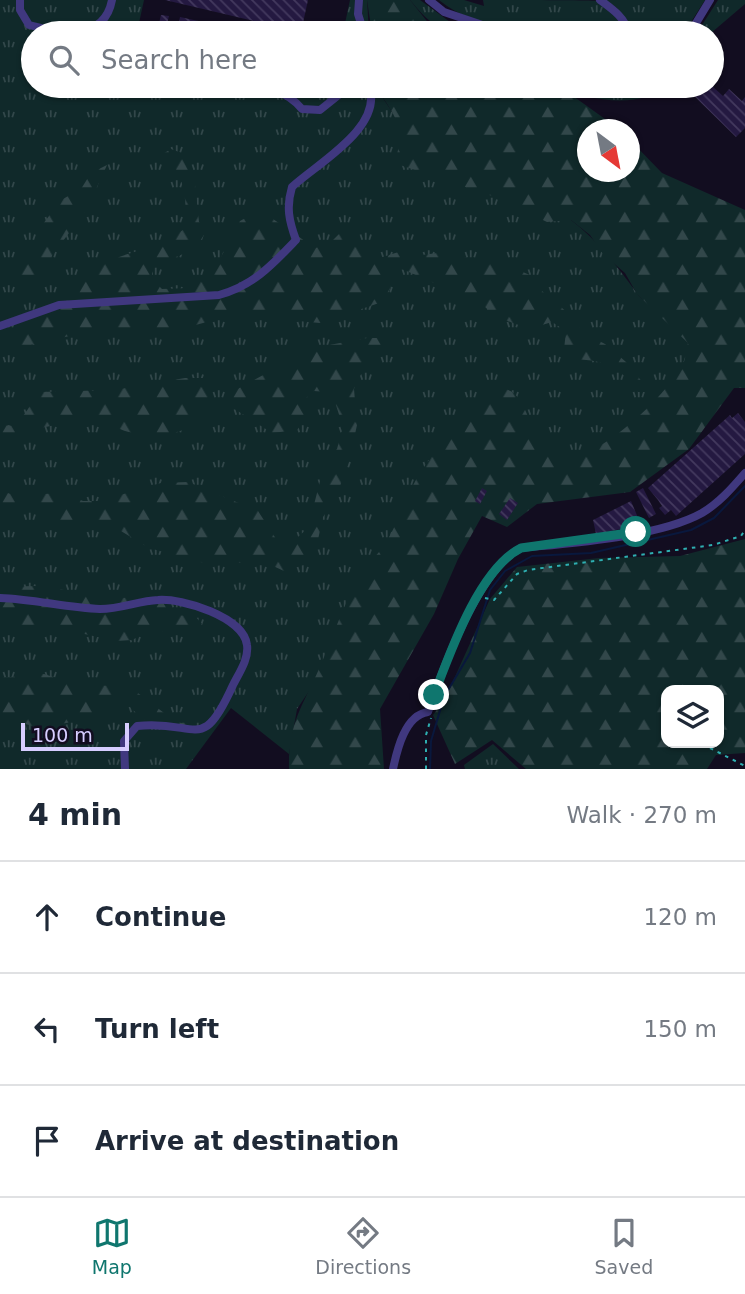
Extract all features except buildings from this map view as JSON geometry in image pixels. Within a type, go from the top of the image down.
[{"type":"street","points":[[20,0],[20,10],[27,21]]},
{"type":"street","points":[[101,21],[110,10],[112,0]]},
{"type":"street","points":[[359,0],[360,21]]},
{"type":"street","points":[[429,0],[444,12],[471,21]]},
{"type":"street","points":[[600,0],[624,21]]},
{"type":"street","points":[[697,21],[710,0]]},
{"type":"street","points":[[292,98],[302,109],[320,110],[335,98]]},
{"type":"street","points":[[0,326],[59,305],[219,295],[243,288],[258,279],[296,240],[288,219],[288,202],[292,187],[365,123],[372,106],[371,98]]},
{"type":"street","points":[[393,769],[407,728],[415,718],[428,712],[447,660],[484,585],[510,554],[521,548],[673,525],[710,507],[727,494],[745,473]]},
{"type":"street","points":[[0,598],[85,609],[120,609],[158,600],[202,608],[232,622],[244,634],[247,654],[213,723],[198,730],[151,724],[137,726],[124,741],[125,769]]},
{"type":"path","points":[[483,598],[492,599],[517,574],[528,570],[713,545],[741,536],[745,530]]},
{"type":"path","points":[[426,769],[426,735],[431,718],[428,712]]},
{"type":"path","points":[[710,748],[745,766]]},
{"type":"green space","points":[[0,0],[144,0],[139,21],[21,21],[21,98],[383,98],[400,124],[400,148],[571,220],[598,245],[638,295],[667,320],[709,366],[572,483],[496,413],[297,709],[289,754],[231,708],[186,769],[0,769]]},
{"type":"green space","points":[[350,0],[367,0],[368,21],[346,21]]},
{"type":"green space","points":[[367,0],[410,0],[427,21],[370,21]]},
{"type":"green space","points":[[410,0],[420,0],[449,21],[430,21]]},
{"type":"green space","points":[[439,0],[464,0],[484,6],[483,0],[597,1],[618,21],[478,21],[458,13]]},
{"type":"green space","points":[[606,0],[705,0],[692,21],[626,21],[617,8]]},
{"type":"green space","points":[[718,0],[745,0],[745,4],[724,22],[705,21]]},
{"type":"green space","points":[[383,98],[576,98],[605,119],[577,119],[577,182],[640,182],[640,150],[662,173],[745,210],[745,388],[734,388],[689,449],[630,492],[537,504],[507,527],[482,516],[458,559],[434,614],[380,709],[384,769],[289,769],[289,753],[297,716],[355,585],[390,536],[422,469],[478,401],[493,391],[504,389],[513,392],[525,409],[539,440],[546,446],[568,453],[591,450],[629,425],[667,387],[683,364],[688,343],[637,294],[625,273],[603,254],[590,235],[571,220],[547,222],[498,198],[394,163],[400,141],[398,124]]},
{"type":"green space","points":[[598,98],[641,98],[627,100]]},
{"type":"green space","points":[[171,149],[179,152],[195,184],[199,222],[207,230],[195,249],[152,267],[152,279],[162,289],[189,288],[213,272],[240,221],[260,210],[315,248],[329,244],[339,234],[349,239],[373,260],[405,250],[422,255],[445,252],[474,260],[490,257],[534,277],[542,291],[569,314],[584,333],[605,344],[626,362],[643,383],[646,392],[638,392],[623,374],[606,364],[563,359],[566,331],[552,322],[532,328],[515,324],[496,316],[480,303],[395,266],[387,266],[382,273],[391,286],[385,301],[320,323],[298,321],[280,312],[247,311],[181,329],[87,332],[0,352],[0,327],[6,331],[44,316],[69,299],[91,273],[105,264],[164,242],[186,227],[185,196],[180,177],[161,155]]},
{"type":"green space","points":[[107,165],[87,209],[36,277],[25,284],[9,281],[10,268],[25,261],[43,224],[61,200],[81,189],[91,173]]},
{"type":"green space","points":[[367,338],[392,338],[369,357],[354,389],[357,425],[350,457],[336,498],[323,517],[317,544],[303,565],[284,571],[260,560],[215,566],[149,548],[111,525],[71,521],[47,522],[36,514],[35,502],[43,494],[64,493],[83,501],[100,501],[161,483],[188,482],[258,511],[278,542],[290,544],[308,528],[325,462],[337,449],[343,427],[335,402],[327,392],[314,391],[305,399],[307,417],[297,430],[272,433],[230,406],[230,393],[313,348]]},
{"type":"green space","points":[[185,378],[207,378],[211,389],[212,410],[201,421],[173,433],[142,435],[126,431],[99,417],[40,428],[17,441],[0,436],[0,425],[16,426],[40,392],[114,390]]},
{"type":"green space","points":[[0,490],[21,498],[26,509],[22,515],[0,523]]},
{"type":"green space","points":[[745,539],[745,753],[716,755],[707,769],[526,769],[492,740],[455,764],[433,715],[445,699],[490,599],[517,567],[599,558],[680,556]]},
{"type":"green space","points":[[35,586],[121,598],[159,595],[170,615],[195,616],[202,624],[191,633],[150,631],[132,640],[116,641],[62,629],[25,631],[0,625],[0,587]]},
{"type":"green space","points":[[44,674],[75,684],[130,687],[181,723],[197,721],[191,734],[171,731],[153,725],[138,715],[124,700],[117,703],[113,714],[40,728],[0,717],[0,678]]},
{"type":"green space","points":[[493,744],[519,769],[465,769],[464,765]]},
{"type":"waterway","points":[[430,769],[431,741],[444,697],[470,653],[490,590],[505,571],[532,556],[591,553],[691,530],[714,518],[745,486]]},
{"type":"route","points":[[434,695],[447,660],[484,585],[510,554],[521,548],[636,532]]}]
